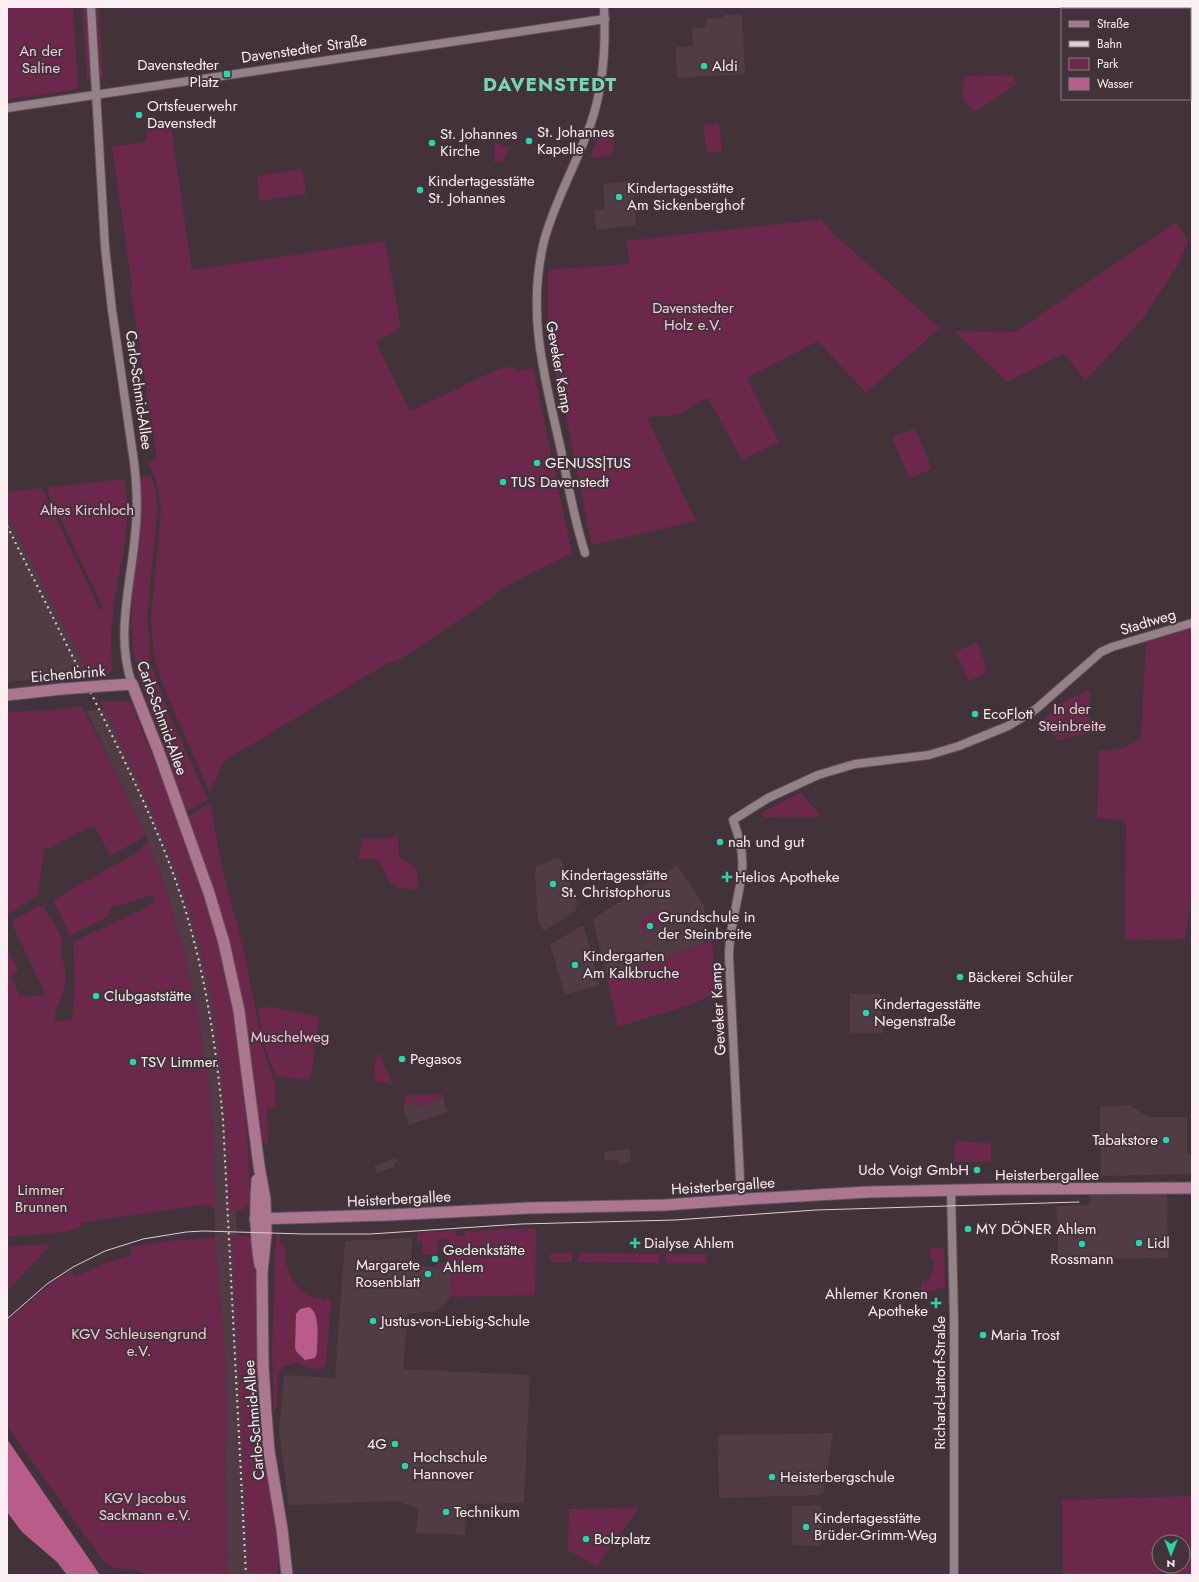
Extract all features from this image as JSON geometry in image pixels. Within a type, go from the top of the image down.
[{"type":"main road","name":"Eichenbrink","points":[[7,695],[132,684]]},
{"type":"main road","name":"Carlo-Schmid-Allee","points":[[132,684],[201,868],[224,943],[239,1010],[259,1166],[265,1199],[260,1219],[257,1250],[262,1273],[263,1365],[269,1451],[282,1529],[285,1571]]},
{"type":"main road","name":"Heisterbergallee","points":[[260,1219],[373,1216],[529,1208],[665,1205],[853,1193],[1192,1188]]},
{"type":"street","name":"Carlo-Schmid-Allee","points":[[91,7],[108,278],[134,462],[136,486],[136,525],[124,629],[127,670],[132,684]]},
{"type":"street","name":"Geveker Kamp","points":[[584,552],[542,365],[537,328],[537,296],[540,263],[547,229],[558,200],[587,135],[596,107],[604,70],[604,7]]},
{"type":"street","name":"Davenstedter Straße","points":[[7,108],[605,22]]},
{"type":"street","name":"Stadtweg","points":[[732,820],[768,798],[818,775],[855,764],[929,755],[960,746],[1008,726],[1036,709],[1094,657],[1112,647],[1192,623]]},
{"type":"street","name":"Geveker Kamp","points":[[732,820],[741,847],[743,870],[730,931],[729,956],[741,1199]]},
{"type":"street","name":"Richard-Lattorf-Straße","points":[[951,1191],[954,1350],[954,1575]]},
{"type":"shaded area","points":[[742,14],[745,74],[677,78],[676,47],[693,46],[692,28],[703,28],[707,23],[707,19],[724,18],[724,15]]},
{"type":"shaded area","name":"Kindertagesstätte Am Sickenberghof","points":[[632,181],[636,225],[596,230],[594,210],[605,209],[603,184]]},
{"type":"shaded area","points":[[7,514],[71,638],[89,675],[7,682]]},
{"type":"shaded area","points":[[110,709],[168,831],[216,1006],[231,1144],[237,1234],[240,1349],[261,1575],[228,1575],[225,1454],[227,1426],[226,1370],[215,1238],[214,1148],[211,1101],[198,1014],[185,954],[166,889],[146,836],[86,711]]},
{"type":"shaded area","name":"Kindertagesstätte St. Christophorus","points":[[556,857],[561,859],[578,905],[575,907],[576,911],[544,931],[538,922],[535,872],[536,866],[544,864]]},
{"type":"shaded area","name":"Grundschule in der Steinbreite","points":[[677,865],[704,905],[706,933],[704,943],[651,964],[622,972],[606,974],[593,919]]},
{"type":"shaded area","name":"Kindergarten Am Kalkbruche","points":[[581,926],[584,927],[600,985],[565,995],[550,945]]},
{"type":"shaded area","name":"Kindertagesstätte Negenstraße","points":[[850,994],[880,994],[883,1033],[850,1033]]},
{"type":"shaded area","points":[[443,1098],[448,1112],[409,1125],[403,1106],[416,1101],[418,1107]]},
{"type":"shaded area","points":[[1130,1105],[1148,1117],[1187,1117],[1187,1153],[1192,1155],[1192,1174],[1101,1176],[1100,1107]]},
{"type":"shaded area","points":[[630,1149],[631,1162],[618,1164],[617,1159],[605,1161],[604,1152]]},
{"type":"shaded area","points":[[396,1158],[398,1162],[394,1163],[395,1167],[377,1173],[374,1166]]},
{"type":"shaded area","points":[[1167,1194],[1168,1258],[1103,1259],[1080,1265],[1058,1265],[1057,1206],[1090,1205],[1090,1195]]},
{"type":"shaded area","name":"Hochschule Hannover","points":[[412,1238],[411,1266],[453,1268],[450,1297],[446,1304],[437,1311],[408,1314],[403,1369],[530,1375],[524,1503],[467,1504],[465,1535],[416,1533],[418,1508],[397,1501],[289,1505],[279,1431],[284,1375],[335,1378],[345,1241]]},
{"type":"shaded area","name":"Heisterbergschule","points":[[833,1433],[824,1492],[821,1495],[719,1498],[718,1435]]},
{"type":"shaded area","name":"Kindertagesstätte Brüder-Grimm-Weg","points":[[819,1505],[822,1509],[821,1546],[792,1545],[792,1506]]},
{"type":"green space","name":"An der Saline","points":[[7,7],[73,7],[78,89],[7,100]]},
{"type":"green space","points":[[82,7],[87,7],[91,79],[87,79]]},
{"type":"green space","points":[[96,7],[99,7],[103,78],[100,78]]},
{"type":"green space","points":[[1014,75],[1016,85],[975,112],[963,99],[964,76]]},
{"type":"green space","points":[[719,123],[722,152],[708,153],[705,143],[703,124]]},
{"type":"green space","points":[[171,127],[192,270],[385,241],[401,328],[376,342],[410,411],[498,369],[512,366],[517,371],[533,368],[572,553],[501,589],[496,595],[401,659],[388,663],[224,761],[210,793],[167,695],[156,664],[153,648],[151,618],[161,511],[158,487],[149,464],[151,461],[157,459],[131,290],[132,287],[112,147],[147,141],[146,131]]},
{"type":"green space","points":[[613,132],[614,144],[612,155],[590,158],[599,134]]},
{"type":"green space","points":[[495,142],[509,148],[503,162],[494,162]]},
{"type":"green space","points":[[302,169],[306,194],[260,201],[257,176]]},
{"type":"green space","name":"Davenstedter Holz e.V.","points":[[821,219],[835,235],[940,328],[866,393],[818,341],[747,378],[779,442],[742,460],[708,398],[677,415],[647,417],[696,521],[593,545],[591,542],[568,426],[551,354],[548,333],[548,270],[630,264],[626,241]]},
{"type":"green space","points":[[1176,222],[1188,241],[1178,265],[1141,321],[1085,381],[1064,353],[1007,382],[954,331],[1015,332]]},
{"type":"green space","points":[[915,428],[932,469],[909,478],[892,437]]},
{"type":"green space","points":[[150,476],[157,498],[157,513],[147,619],[151,660],[150,663],[141,664],[135,661],[132,610],[139,543],[140,477]]},
{"type":"green space","name":"Altes Kirchloch","points":[[123,479],[126,493],[127,526],[112,619],[112,670],[109,674],[90,676],[7,514],[7,492],[42,488],[100,610],[103,608],[47,490],[49,487]]},
{"type":"green space","points":[[1192,628],[1192,894],[1185,939],[1125,940],[1126,821],[1097,817],[1099,751],[1123,748],[1141,739],[1146,642]]},
{"type":"green space","points":[[978,642],[987,672],[969,681],[955,652]]},
{"type":"green space","points":[[153,668],[170,716],[207,797],[207,800],[184,813],[171,765],[136,669]]},
{"type":"green space","name":"In der Steinbreite","points":[[1090,690],[1090,732],[1057,741],[1045,719],[1062,702]]},
{"type":"green space","points":[[100,701],[130,701],[185,840],[225,962],[238,1032],[244,1090],[251,1206],[245,1207],[244,1209],[230,1212],[225,1112],[218,1038],[210,990],[193,922],[170,854],[132,767]]},
{"type":"green space","points":[[82,706],[146,836],[110,856],[94,825],[50,848],[44,848],[38,895],[7,915],[7,712],[51,710]]},
{"type":"green space","points":[[801,792],[821,817],[764,818],[761,813]]},
{"type":"green space","points":[[208,804],[210,805],[222,866],[245,957],[264,1051],[275,1083],[275,1107],[267,1108],[268,1143],[262,1143],[238,990],[186,818]]},
{"type":"green space","points":[[398,835],[399,856],[416,869],[419,889],[396,887],[389,880],[378,859],[358,859],[363,839],[390,838]]},
{"type":"green space","name":"TSV Limmer","points":[[148,841],[166,889],[185,954],[198,1014],[211,1101],[214,1148],[215,1211],[207,1204],[81,1223],[81,1227],[66,1232],[7,1237],[7,948],[18,970],[11,977],[20,996],[46,995],[11,922],[38,906],[44,907],[62,937],[61,953],[66,974],[64,991],[57,1007],[55,1022],[72,1019],[75,983],[73,942],[155,903],[152,895],[111,908],[109,916],[70,936],[53,900],[136,853]]},
{"type":"green space","points":[[657,910],[664,921],[645,934],[638,923]]},
{"type":"green space","points":[[712,940],[716,993],[692,1004],[618,1027],[606,974],[647,965]]},
{"type":"green space","name":"Muschelweg","points":[[272,1007],[319,1017],[312,1069],[309,1080],[276,1076],[265,1047],[258,1008]]},
{"type":"green space","points":[[380,1053],[392,1084],[376,1081],[373,1075],[377,1055]]},
{"type":"green space","points":[[442,1094],[443,1098],[418,1107],[416,1101],[403,1106],[406,1096],[408,1095]]},
{"type":"green space","points":[[955,1141],[991,1143],[991,1162],[955,1162]]},
{"type":"green space","points":[[536,1228],[535,1295],[450,1297],[453,1268],[437,1267],[437,1263],[448,1263],[449,1239],[438,1239],[437,1255],[422,1254],[422,1241],[417,1241],[417,1233],[456,1230],[456,1236],[465,1236],[465,1231]]},
{"type":"green space","points":[[232,1235],[253,1235],[259,1360],[279,1539],[278,1575],[249,1575]]},
{"type":"green space","points":[[276,1236],[280,1236],[280,1242],[285,1247],[287,1266],[294,1282],[300,1289],[308,1294],[327,1300],[327,1296],[331,1301],[326,1364],[319,1369],[312,1369],[297,1362],[282,1367],[279,1372],[277,1401],[274,1412],[272,1352]]},
{"type":"green space","points":[[215,1238],[226,1370],[227,1426],[225,1454],[228,1575],[146,1575],[135,1570],[112,1567],[101,1558],[7,1426],[7,1321],[48,1286],[71,1270],[75,1277],[108,1262],[132,1255],[130,1247],[176,1240]]},
{"type":"green space","points":[[48,1244],[50,1246],[7,1291],[7,1247]]},
{"type":"green space","points":[[930,1248],[944,1248],[945,1287],[921,1294],[921,1281],[930,1281],[930,1274],[933,1273],[933,1259],[930,1259]]},
{"type":"green space","points":[[552,1253],[572,1253],[572,1262],[552,1262],[549,1259],[549,1256]]},
{"type":"green space","points":[[579,1253],[659,1254],[659,1263],[580,1262],[578,1261]]},
{"type":"green space","points":[[666,1254],[706,1254],[707,1263],[666,1263]]},
{"type":"green space","points":[[1192,1496],[1191,1575],[1063,1575],[1062,1500]]},
{"type":"green space","points":[[639,1508],[597,1567],[568,1550],[569,1509]]},
{"type":"water","points":[[309,1307],[313,1310],[317,1321],[317,1353],[315,1358],[305,1360],[296,1351],[295,1347],[296,1314],[300,1309]]},
{"type":"water","points":[[7,1439],[100,1575],[67,1575],[57,1562],[22,1532],[7,1512]]},
{"type":"tram line","points":[[7,1319],[47,1284],[73,1267],[105,1251],[143,1239],[186,1232],[370,1234],[521,1224],[675,1220],[816,1210],[1079,1202]]},
{"type":"railway","points":[[7,526],[121,753],[144,803],[166,854],[192,932],[209,1012],[223,1120],[246,1575]]},
{"type":"place","name":"Aldi","points":[[704,66]]},
{"type":"place","name":"Davenstedter Platz","points":[[227,74]]},
{"type":"place","name":"Ortsfeuerwehr Davenstedt","points":[[139,115]]},
{"type":"place","name":"St. Johannes Kapelle","points":[[529,141]]},
{"type":"place","name":"St. Johannes Kirche","points":[[432,143]]},
{"type":"place","name":"Kindertagesstätte St. Johannes","points":[[420,190]]},
{"type":"place","name":"Kindertagesstätte Am Sickenberghof","points":[[619,197]]},
{"type":"place","name":"GENUSS|TUS","points":[[537,463]]},
{"type":"place","name":"TUS Davenstedt","points":[[503,482]]},
{"type":"place","name":"EcoFlott","points":[[975,714]]},
{"type":"place","name":"nah und gut","points":[[720,842]]},
{"type":"place","name":"Helios Apotheke","points":[[727,877]]},
{"type":"place","name":"Kindertagesstätte St. Christophorus","points":[[553,884]]},
{"type":"place","name":"Grundschule in der Steinbreite","points":[[650,926]]},
{"type":"place","name":"Kindergarten Am Kalkbruche","points":[[575,965]]},
{"type":"place","name":"Bäckerei Schüler","points":[[960,977]]},
{"type":"place","name":"Clubgaststätte","points":[[96,996]]},
{"type":"place","name":"Kindertagesstätte Negenstraße","points":[[866,1013]]},
{"type":"place","name":"Pegasos","points":[[402,1059]]},
{"type":"place","name":"TSV Limmer","points":[[133,1062]]},
{"type":"place","name":"Tabakstore","points":[[1166,1140]]},
{"type":"place","name":"Udo Voigt GmbH","points":[[977,1170]]},
{"type":"place","name":"MY DÖNER Ahlem","points":[[968,1229]]},
{"type":"place","name":"Dialyse Ahlem","points":[[635,1243]]},
{"type":"place","name":"Lidl","points":[[1139,1243]]},
{"type":"place","name":"Rossmann","points":[[1082,1244]]},
{"type":"place","name":"Gedenkstätte Ahlem","points":[[435,1259]]},
{"type":"place","name":"Margarete Rosenblatt","points":[[428,1274]]},
{"type":"place","name":"Ahlemer Kronen Apotheke","points":[[936,1303]]},
{"type":"place","name":"Justus-von-Liebig-Schule","points":[[373,1321]]},
{"type":"place","name":"Maria Trost","points":[[983,1335]]},
{"type":"place","name":"4G","points":[[395,1444]]},
{"type":"place","name":"Hochschule Hannover","points":[[405,1466]]},
{"type":"place","name":"Heisterbergschule","points":[[772,1477]]},
{"type":"place","name":"Technikum","points":[[446,1512]]},
{"type":"place","name":"Kindertagesstätte Brüder-Grimm-Weg","points":[[806,1527]]},
{"type":"place","name":"Bolzplatz","points":[[586,1539]]},
{"type":"district","name":"DAVENSTEDT","points":[[550,84]]},
{"type":"park label","name":"Limmer Brunnen","points":[[41,1198]]},
{"type":"park label","name":"KGV Schleusengrund e.V.","points":[[139,1342]]},
{"type":"park label","name":"KGV Jacobus Sackmann e.V.","points":[[145,1506]]}]
